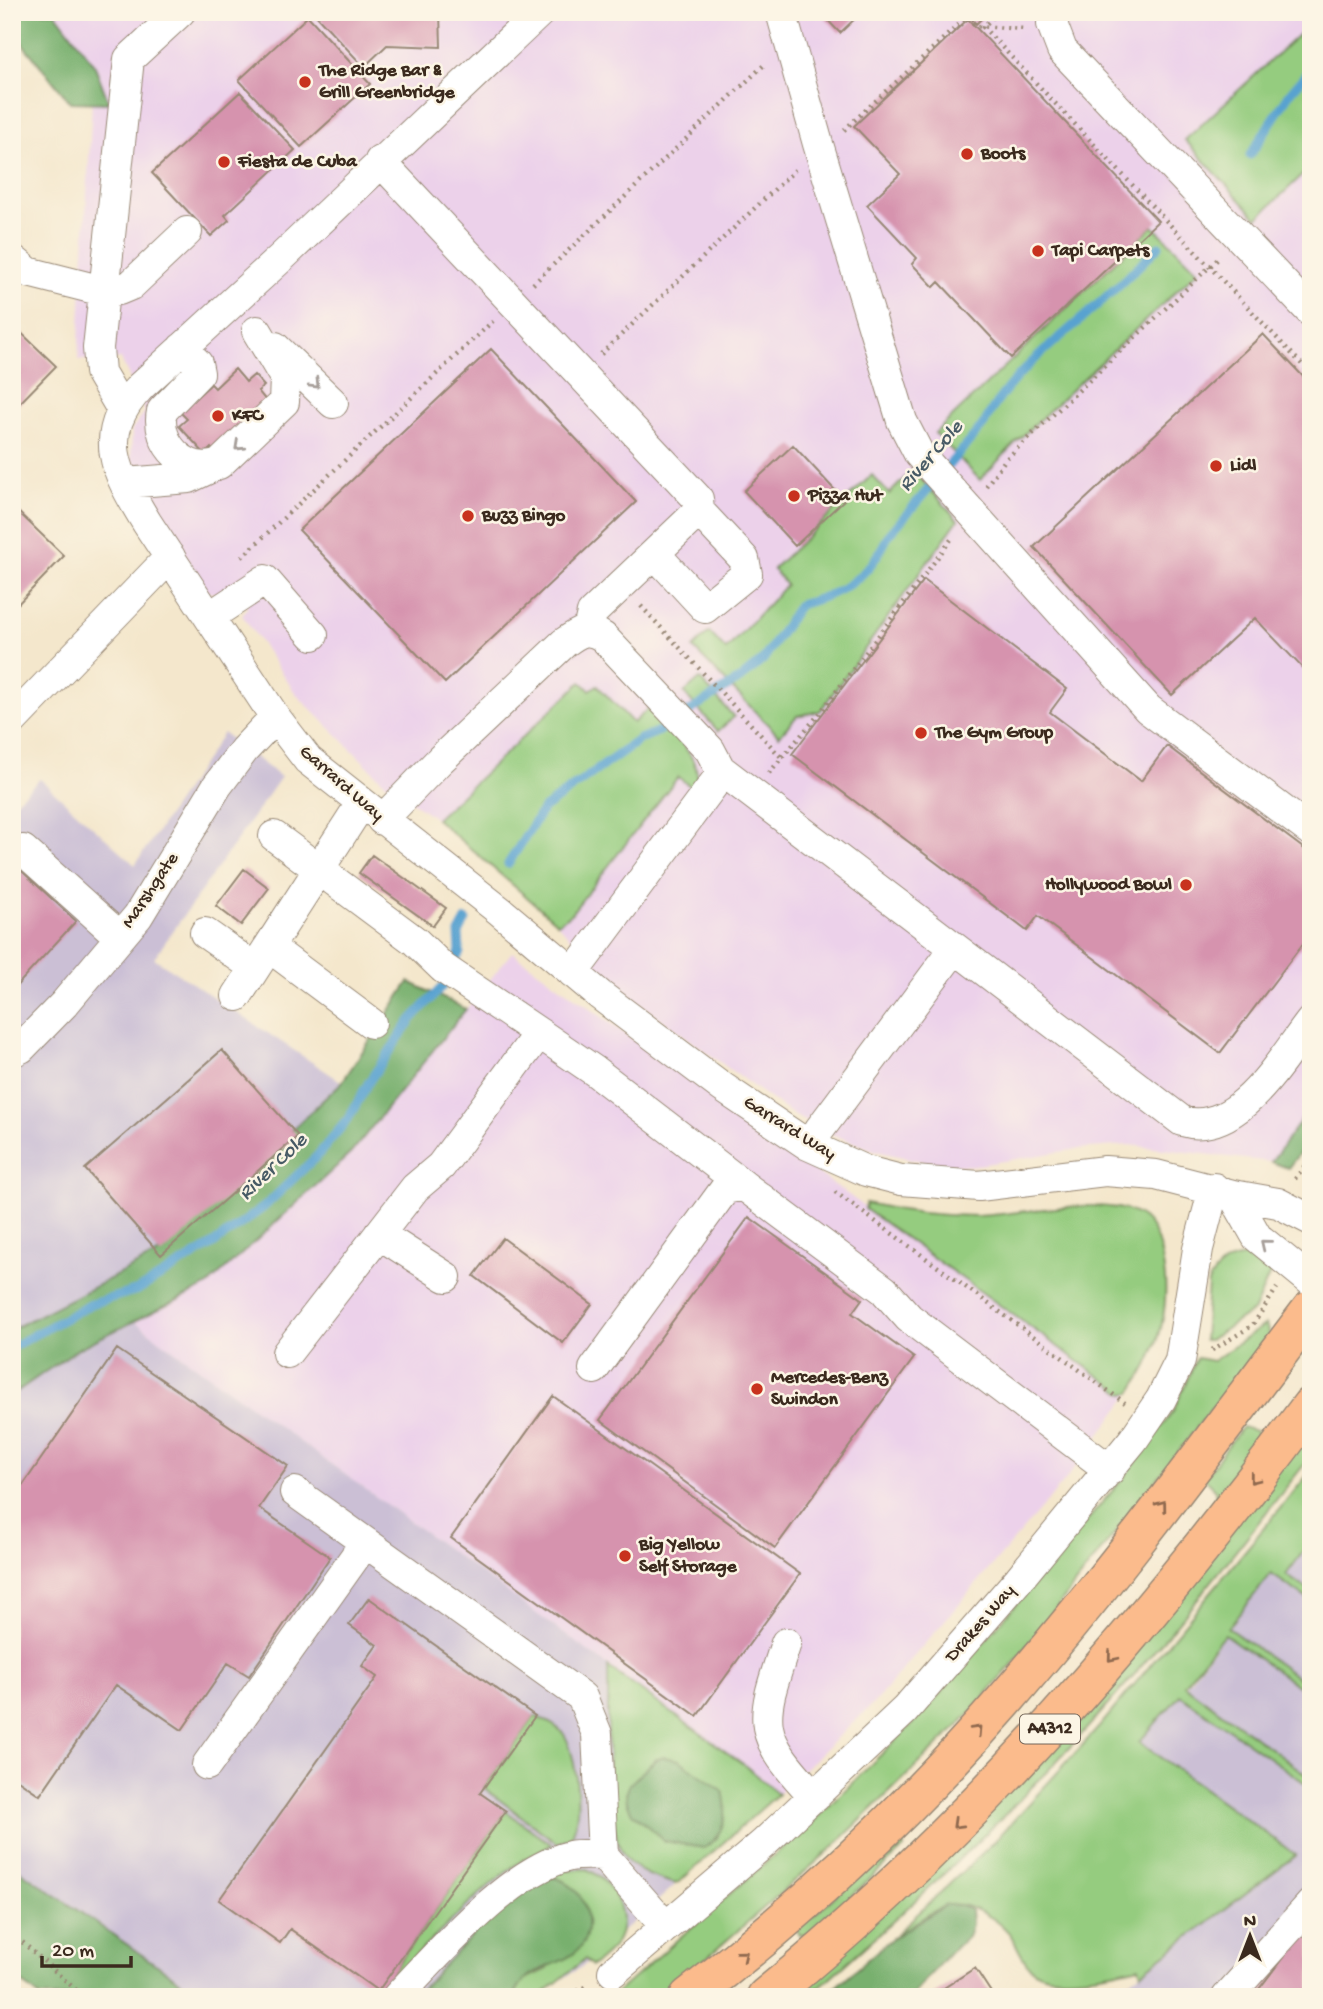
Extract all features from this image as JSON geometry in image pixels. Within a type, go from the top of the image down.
[{"type":"main road","name":"A4312","points":[[688,1997],[743,1956],[804,1901],[900,1810],[1003,1703],[1089,1600],[1311,1310]]},
{"type":"main road","name":"A4312","points":[[766,1997],[888,1889],[1016,1765],[1137,1627],[1311,1406]]},
{"type":"street","points":[[180,12],[129,59],[98,359],[107,387],[121,408],[540,12]]},
{"type":"street","points":[[782,12],[818,144],[902,421],[919,454],[968,505],[1147,709],[1308,829]]},
{"type":"street","points":[[1055,22],[1062,50],[1311,312]]},
{"type":"street","points":[[380,161],[685,483],[698,499],[699,511],[744,559],[747,574],[705,608],[656,555]]},
{"type":"street","points":[[12,259],[29,272],[103,291],[119,290],[131,285],[187,232]]},
{"type":"street","points":[[231,302],[257,331],[333,402]]},
{"type":"street","points":[[125,483],[189,478],[219,464],[284,402],[285,378],[257,331]]},
{"type":"street","points":[[182,348],[197,363],[199,373],[162,411],[161,430],[167,445],[186,462],[213,467]]},
{"type":"street","name":"Garrard Way","points":[[121,408],[116,421],[113,452],[125,483],[275,717],[308,760],[688,1062],[808,1145],[866,1171],[940,1185],[992,1185],[1119,1171],[1178,1178],[1223,1192],[1278,1203],[1311,1220]]},
{"type":"street","points":[[588,630],[592,613],[656,555],[699,511]]},
{"type":"street","points":[[12,721],[170,557]]},
{"type":"street","points":[[209,617],[265,580],[313,635]]},
{"type":"street","points":[[237,996],[319,870],[372,812],[440,760],[564,643],[578,632],[588,630],[603,637],[710,750],[720,769],[1174,1116],[1190,1124],[1212,1123],[1248,1101],[1311,1021]]},
{"type":"street","name":"Marshgate","points":[[12,1052],[21,1048],[64,1004],[120,937],[169,868],[225,775],[275,717]]},
{"type":"street","points":[[573,973],[702,803],[719,777],[720,769]]},
{"type":"street","points":[[274,836],[415,941],[454,975],[596,1072],[884,1290],[909,1318],[1110,1470]]},
{"type":"street","points":[[23,850],[120,937]]},
{"type":"street","points":[[205,933],[262,957],[371,1023]]},
{"type":"street","points":[[808,1145],[955,948]]},
{"type":"street","points":[[287,1353],[415,1188],[442,1166],[539,1033]]},
{"type":"street","points":[[594,1369],[725,1189],[743,1185]]},
{"type":"street","points":[[1223,1192],[1257,1237],[1301,1273]]},
{"type":"street","name":"Drakes Way","points":[[613,1972],[815,1797],[905,1710],[1110,1470],[1148,1420],[1172,1381],[1185,1342],[1198,1249],[1223,1192]]},
{"type":"street","points":[[379,1234],[446,1277]]},
{"type":"street","points":[[295,1492],[582,1697],[597,1734],[603,1855],[666,1927]]},
{"type":"street","points":[[206,1765],[365,1543]]},
{"type":"street","points":[[786,1643],[767,1699],[769,1738],[781,1760],[815,1797]]},
{"type":"street","points":[[397,1997],[497,1898],[520,1880],[571,1856],[603,1855]]},
{"type":"street","points":[[1227,1997],[1309,1909]]},
{"type":"path","points":[[983,27],[998,12]]},
{"type":"path","points":[[580,373],[804,162],[806,148],[836,137],[967,17],[976,26],[983,27],[1055,22]]},
{"type":"path","points":[[983,27],[1311,374]]},
{"type":"path","points":[[234,565],[768,59]]},
{"type":"path","points":[[622,585],[782,758]]},
{"type":"path","points":[[827,1186],[1148,1420]]},
{"type":"path","points":[[1185,1342],[1216,1349],[1252,1326],[1301,1273]]},
{"type":"path","points":[[12,1933],[83,1997]]},
{"type":"shaded area","points":[[55,12],[1311,12],[1311,1107],[1271,1162],[1129,1145],[1077,1149],[973,1166],[929,1163],[876,1151],[826,1132],[784,1109],[608,980],[557,923],[436,819],[382,780],[296,694],[242,615],[248,607],[222,594],[208,592],[159,514],[131,459],[132,429],[145,412],[121,359],[78,360],[92,102],[108,102],[95,66]]},
{"type":"shaded area","points":[[223,733],[281,777],[154,958],[342,1082],[164,1251],[12,1329],[12,804],[40,779],[135,865]]},
{"type":"shaded area","points":[[512,952],[1124,1394],[1131,1393],[1063,1483],[873,1704],[778,1794],[746,1766],[134,1321],[207,1286],[351,1153]]},
{"type":"shaded area","points":[[134,1321],[746,1766],[778,1794],[586,1964],[558,1982],[485,1997],[203,1997],[12,1865],[12,1395],[79,1348]]},
{"type":"shaded area","points":[[1311,1541],[1311,1997],[1108,1997],[1295,1855],[1139,1742],[1179,1695],[1271,1573],[1282,1580]]},
{"type":"green space","points":[[12,12],[55,12],[95,66],[109,103],[70,102],[12,31]]},
{"type":"green space","points":[[1311,23],[1311,167],[1257,218],[1185,140]]},
{"type":"green space","points":[[1153,226],[1198,271],[1017,441],[980,480],[935,433]]},
{"type":"green space","points":[[913,470],[958,520],[820,711],[797,716],[779,736],[693,648],[709,632],[726,650],[786,585],[773,569],[872,475],[889,494]]},
{"type":"green space","points":[[700,679],[734,717],[718,731],[684,693]]},
{"type":"green space","points":[[581,682],[590,690],[597,685],[633,723],[649,708],[691,756],[697,779],[694,789],[678,777],[570,915],[557,923],[436,819]]},
{"type":"green space","points":[[409,982],[466,1009],[351,1153],[207,1286],[79,1348],[12,1395],[12,1329],[164,1251],[342,1082]]},
{"type":"green space","points":[[1311,1107],[1311,1138],[1288,1168],[1271,1162]]},
{"type":"green space","points":[[866,1203],[949,1215],[994,1215],[1084,1206],[1125,1210],[1140,1216],[1151,1228],[1161,1252],[1165,1294],[1158,1338],[1147,1366],[1131,1393],[1124,1394],[865,1209]]},
{"type":"green space","points":[[1250,1257],[1271,1271],[1254,1310],[1209,1340],[1204,1340],[1208,1283],[1225,1263]]},
{"type":"green space","points":[[1266,1324],[1269,1335],[1012,1665],[961,1723],[832,1848],[709,1956],[655,1997],[612,1997],[822,1813],[927,1709],[1119,1483],[1173,1412],[1197,1358],[1213,1361]]},
{"type":"green space","points":[[1242,1427],[1256,1431],[1259,1442],[1216,1498],[1215,1489],[1204,1478]]},
{"type":"green space","points":[[1311,1432],[1311,1456],[1217,1575],[1085,1731],[974,1845],[857,1954],[807,1997],[786,1997]]},
{"type":"green space","points":[[1311,1471],[1311,1541],[1286,1575],[1311,1592],[1311,1601],[1271,1574],[1228,1628],[1311,1687],[1311,1695],[1224,1634],[1184,1685],[1311,1778],[1311,1787],[1180,1695],[1139,1742],[1296,1855],[1141,1973],[1139,1966],[1074,1977],[1038,1973],[1026,1963],[1013,1939],[1001,1925],[984,1913],[964,1906],[954,1905],[939,1909],[891,1939],[992,1844],[1100,1726]]},
{"type":"green space","points":[[608,1667],[746,1766],[778,1794],[677,1884],[636,1868],[625,1857],[618,1842],[610,1795]]},
{"type":"green space","points":[[535,1716],[554,1725],[563,1733],[575,1769],[575,1828],[571,1837],[557,1843],[484,1788]]},
{"type":"green space","points":[[664,1757],[679,1760],[723,1791],[723,1823],[716,1837],[704,1848],[665,1841],[632,1813],[627,1802],[626,1794],[630,1784],[655,1760]]},
{"type":"green space","points":[[506,1811],[552,1845],[530,1856],[486,1888],[383,1985]]},
{"type":"green space","points":[[901,1837],[904,1848],[807,1936],[799,1934],[797,1930]]},
{"type":"green space","points":[[12,1865],[203,1997],[40,1997],[12,1975]]},
{"type":"green space","points":[[587,1869],[605,1882],[617,1900],[622,1921],[616,1943],[592,1966],[585,1959],[539,1997],[513,1997],[523,1980],[547,1969],[556,1870]]},
{"type":"green space","points":[[540,1876],[564,1881],[581,1898],[586,1909],[587,1930],[580,1948],[565,1959],[527,1977],[513,1997],[414,1997],[477,1930]]},
{"type":"green space","points":[[946,1905],[962,1905],[971,1910],[972,1924],[968,1937],[949,1953],[911,1997],[824,1997],[891,1939]]},
{"type":"building","points":[[313,12],[440,12],[441,47],[387,45],[364,67]]},
{"type":"building","points":[[820,12],[862,12],[840,33]]},
{"type":"building","points":[[966,12],[988,12],[976,24]]},
{"type":"building","name":"The Ridge Bar & Grill Greenbridge","points":[[308,16],[370,84],[301,147],[239,80]]},
{"type":"building","points":[[968,19],[1158,221],[1011,358],[939,282],[934,287],[912,264],[917,258],[867,205],[900,174],[854,126]]},
{"type":"building","name":"Fiesta de Cuba","points":[[240,92],[295,150],[225,215],[229,220],[211,236],[152,173]]},
{"type":"building","points":[[12,324],[56,366],[12,411]]},
{"type":"building","name":"Lidl","points":[[1263,334],[1311,385],[1311,677],[1255,618],[1172,695],[1034,547]]},
{"type":"building","name":"Buzz Bingo","points":[[491,349],[636,502],[445,683],[299,530]]},
{"type":"building","name":"KFC","points":[[235,369],[246,382],[254,375],[264,386],[258,391],[267,402],[216,455],[211,448],[205,454],[179,426],[187,419],[180,412],[211,384],[215,388]]},
{"type":"building","name":"Pizza Hut","points":[[793,445],[844,500],[795,546],[744,491]]},
{"type":"building","points":[[12,506],[64,556],[12,610]]},
{"type":"building","points":[[924,580],[1067,689],[1050,712],[1141,781],[1167,746],[1311,854],[1311,933],[1220,1053],[1038,916],[1027,931],[792,754]]},
{"type":"building","points":[[372,855],[446,908],[433,926],[359,873]]},
{"type":"building","points":[[12,862],[76,921],[12,991]]},
{"type":"building","points":[[244,869],[269,888],[241,925],[216,906]]},
{"type":"building","points":[[222,1050],[298,1136],[161,1255],[85,1169]]},
{"type":"building","name":"Mercedes-Benz Swindon","points":[[749,1217],[862,1299],[852,1313],[914,1358],[775,1548],[600,1420]]},
{"type":"building","points":[[503,1238],[592,1304],[563,1343],[474,1276]]},
{"type":"building","points":[[117,1349],[288,1466],[259,1508],[330,1557],[249,1676],[228,1663],[182,1730],[116,1685],[40,1795],[12,1776],[12,1501]]},
{"type":"building","name":"Big Yellow Self Storage","points":[[553,1396],[800,1574],[697,1716],[451,1538]]},
{"type":"building","points":[[369,1598],[535,1716],[480,1793],[506,1811],[378,1991],[290,1929],[280,1943],[219,1900],[377,1677],[362,1666],[377,1645],[349,1625]]},
{"type":"building","points":[[1304,1930],[1311,1936],[1311,1997],[1253,1997]]},
{"type":"building","points":[[975,1968],[994,1997],[930,1997]]},
{"type":"waterway","name":"River Cole","points":[[1250,155],[1290,93],[1311,68]]},
{"type":"waterway","name":"River Cole","points":[[508,864],[543,809],[640,739],[657,732],[740,679],[763,660],[799,605],[829,595],[863,574],[888,536],[984,424],[1014,381],[1159,246]]},
{"type":"waterway","name":"River Cole","points":[[12,1347],[91,1304],[138,1290],[212,1245],[264,1207],[317,1156],[348,1119],[370,1080],[411,1020],[444,985],[460,952],[459,933],[466,920]]},
{"type":"place","name":"The Ridge Bar & Grill Greenbridge","points":[[305,82]]},
{"type":"place","name":"Boots","points":[[967,154]]},
{"type":"place","name":"Fiesta de Cuba","points":[[224,162]]},
{"type":"place","name":"Tapi Carpets","points":[[1038,251]]},
{"type":"place","name":"KFC","points":[[218,416]]},
{"type":"place","name":"Lidl","points":[[1216,466]]},
{"type":"place","name":"Pizza Hut","points":[[794,496]]},
{"type":"place","name":"Buzz Bingo","points":[[468,516]]},
{"type":"place","name":"The Gym Group","points":[[921,733]]},
{"type":"place","name":"Hollywood Bowl","points":[[1186,885]]},
{"type":"place","name":"Mercedes-Benz Swindon","points":[[757,1389]]},
{"type":"place","name":"Big Yellow Self Storage","points":[[625,1556]]}]
